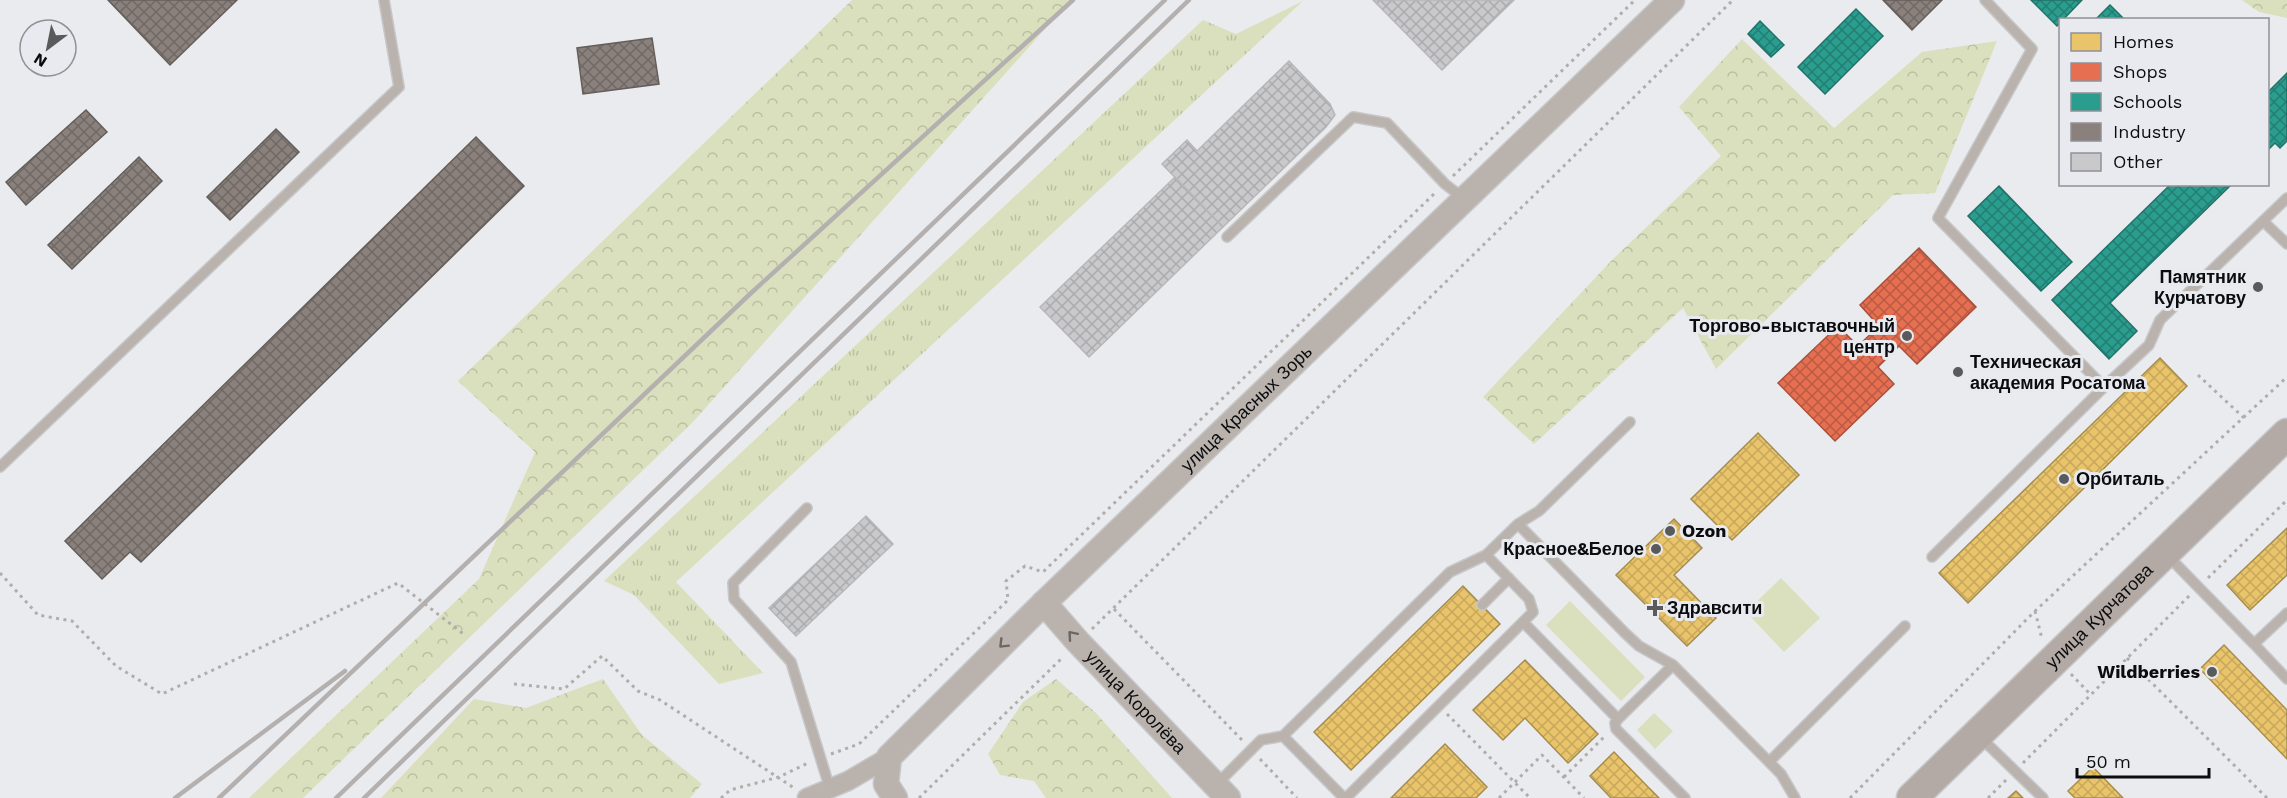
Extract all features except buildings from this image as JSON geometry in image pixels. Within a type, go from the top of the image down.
[{"type":"main road","name":"улица Курчатова","points":[[1912,798],[2057,660],[2287,434]]},
{"type":"street","name":"улица Красных Зорь","points":[[807,798],[830,789],[889,757],[1044,603],[1672,0]]},
{"type":"street","name":"улица Королёва","points":[[1044,603],[1078,642],[1222,791]]},
{"type":"street","points":[[889,757],[886,784],[895,798]]},
{"type":"lane","points":[[0,467],[399,87],[384,0]]},
{"type":"lane","points":[[1985,0],[2032,49],[1938,218],[2104,387]]},
{"type":"lane","points":[[1227,237],[1353,117],[1387,123],[1445,184],[1465,200]]},
{"type":"lane","points":[[1932,557],[2149,345],[2160,320],[2287,198]]},
{"type":"lane","points":[[2263,221],[2287,244]]},
{"type":"lane","points":[[1222,791],[1251,750],[1261,740],[1283,736],[1450,572],[1486,555],[1518,524],[1539,511],[1629,422]]},
{"type":"lane","points":[[807,508],[733,583],[734,599],[791,662],[830,789]]},
{"type":"lane","points":[[1518,524],[1639,646],[1673,665],[1781,774],[1795,798]]},
{"type":"lane","points":[[2165,553],[2287,679]]},
{"type":"lane","points":[[1283,736],[1345,798],[1533,612],[1533,606],[1486,555]]},
{"type":"lane","points":[[1482,605],[1509,578]]},
{"type":"lane","points":[[2254,644],[2287,613]]},
{"type":"lane","points":[[1524,623],[1685,798]]},
{"type":"lane","points":[[1769,762],[1905,626]]},
{"type":"lane","points":[[1617,724],[1673,665]]},
{"type":"lane","points":[[1977,734],[2043,798]]},
{"type":"path","points":[[722,798],[730,790],[779,777],[820,758],[859,744],[1008,600],[1006,581],[1025,566],[1043,572],[1635,0]]},
{"type":"path","points":[[919,798],[1733,0]]},
{"type":"path","points":[[2198,375],[2244,418]]},
{"type":"path","points":[[1850,798],[2035,611],[2287,377]]},
{"type":"path","points":[[1988,798],[2287,500]]},
{"type":"path","points":[[0,573],[38,615],[72,621],[116,666],[162,694],[398,583],[466,636]]},
{"type":"path","points":[[1114,609],[1297,798]]},
{"type":"path","points":[[514,684],[564,689],[602,656],[638,691],[660,700],[779,777],[807,798]]},
{"type":"path","points":[[2127,657],[2267,798]]},
{"type":"path","points":[[1440,706],[1530,798]]},
{"type":"path","points":[[1564,777],[1617,724]]},
{"type":"path","points":[[1499,798],[1542,755],[1584,798]]},
{"type":"green space","points":[[852,0],[1071,0],[692,423],[303,798],[249,798],[479,579],[535,452],[458,381]]},
{"type":"green space","points":[[2242,0],[2287,0],[2287,18],[2259,12]]},
{"type":"green space","points":[[1303,1],[676,582],[763,673],[719,684],[634,595],[604,581],[1203,20],[1236,34]]},
{"type":"green space","points":[[1742,39],[1834,128],[1922,52],[1997,41],[1935,193],[1893,195],[1716,369],[1683,308],[1534,444],[1483,397],[1611,261],[1721,156],[1679,107]]},
{"type":"green space","points":[[1781,578],[1820,618],[1784,652],[1746,612]]},
{"type":"green space","points":[[1570,601],[1645,677],[1621,701],[1546,625]]},
{"type":"green space","points":[[603,679],[642,735],[702,784],[690,798],[381,798],[474,699],[526,708]]},
{"type":"green space","points":[[1056,679],[1096,713],[1172,798],[1046,798],[1034,781],[1000,775],[988,754],[1023,702]]},
{"type":"green space","points":[[1654,713],[1673,731],[1655,749],[1637,730]]},
{"type":"railway","points":[[219,798],[750,294],[1073,0]]},
{"type":"railway","points":[[336,798],[1165,0]]},
{"type":"railway","points":[[364,798],[1189,0]]},
{"type":"railway","points":[[175,798],[345,671]]},
{"type":"place","name":"Памятник Курчатову","points":[[2258,287]]},
{"type":"place","name":"Торгово-выставочный центр","points":[[1907,336]]},
{"type":"place","name":"Техническая академия Росатома","points":[[1958,372]]},
{"type":"place","name":"Орбиталь","points":[[2064,479]]},
{"type":"place","name":"Ozon","points":[[1670,531]]},
{"type":"place","name":"Красное&Белое","points":[[1656,549]]},
{"type":"place","name":"Здравсити","points":[[1655,608]]},
{"type":"place","name":"Wildberries","points":[[2212,672]]}]
